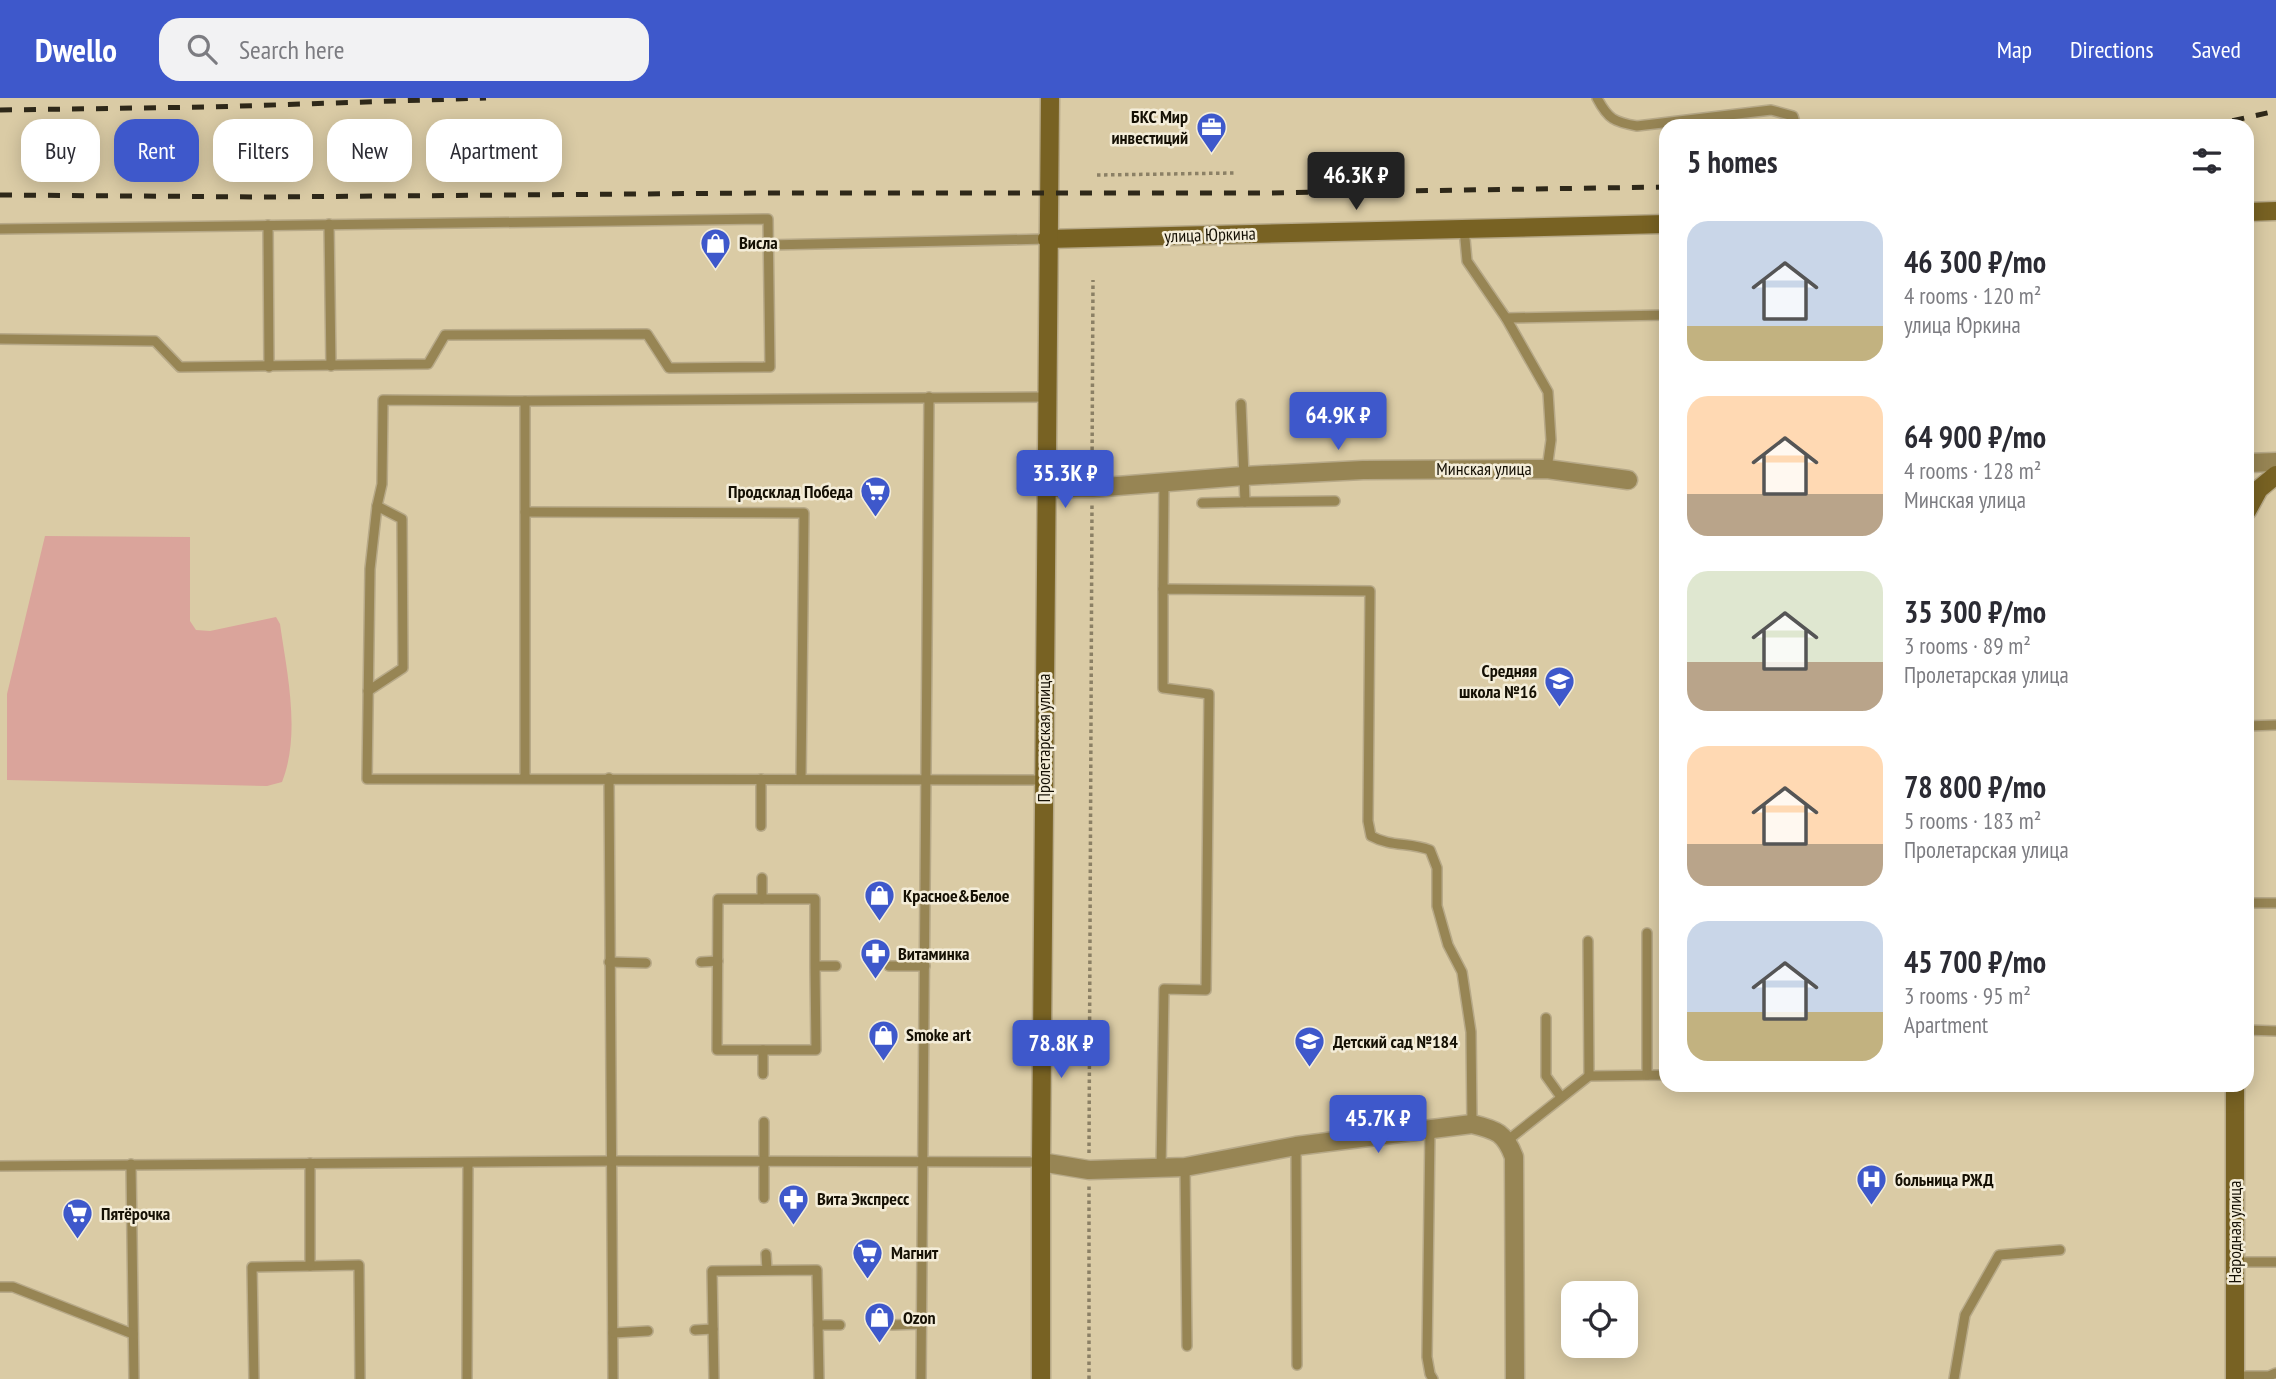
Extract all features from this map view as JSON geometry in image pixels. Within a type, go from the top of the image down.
[{"type":"main road","name":"Пролетарская улица","points":[[1041,1379],[1045,488],[1050,98]]},
{"type":"main road","points":[[2254,212],[2276,211]]},
{"type":"main road","name":"улица Юркина","points":[[1047,239],[1659,224]]},
{"type":"main road","points":[[2254,498],[2259,489],[2276,475]]},
{"type":"main road","name":"Народная улица","points":[[2235,1092],[2235,1377]]},
{"type":"street","points":[[2254,463],[2276,461]]},
{"type":"street","name":"Минская улица","points":[[1045,488],[1092,488],[1363,470],[1546,468],[1628,480]]},
{"type":"street","points":[[1041,1162],[1089,1170],[1161,1169],[1296,1146],[1430,1129],[1472,1124],[1492,1128],[1507,1140],[1514,1157],[1515,1379]]},
{"type":"lane","points":[[1597,98],[1604,113],[1616,122],[1637,126],[1659,123]]},
{"type":"lane","points":[[1696,119],[1771,110],[1793,116],[1794,119]]},
{"type":"lane","points":[[0,229],[768,219],[770,367],[669,368],[647,334],[446,335],[428,364],[269,367],[180,367],[155,341],[0,339]]},
{"type":"lane","points":[[329,224],[331,366]]},
{"type":"lane","points":[[268,225],[269,367]]},
{"type":"lane","points":[[1464,228],[1467,261],[1506,317],[1548,392],[1551,440],[1546,468]]},
{"type":"lane","points":[[768,245],[1047,239]]},
{"type":"lane","points":[[1506,317],[1659,315]]},
{"type":"lane","points":[[921,1379],[929,397]]},
{"type":"lane","points":[[1044,780],[367,779],[370,569],[382,484],[383,400],[1046,397]]},
{"type":"lane","points":[[525,401],[525,778]]},
{"type":"lane","points":[[1241,404],[1245,502]]},
{"type":"lane","points":[[1161,1169],[1164,989],[1206,990],[1209,708],[1209,694],[1163,688],[1164,483]]},
{"type":"lane","points":[[1202,503],[1335,500]]},
{"type":"lane","points":[[368,691],[403,668],[402,519],[377,506]]},
{"type":"lane","points":[[525,512],[804,513],[801,779]]},
{"type":"lane","points":[[1163,589],[1370,592],[1368,821],[1371,836],[1384,844],[1415,844],[1430,850],[1437,868],[1437,906],[1448,945],[1462,972],[1471,1032],[1472,1124]]},
{"type":"lane","points":[[2254,726],[2276,726]]},
{"type":"lane","points":[[609,778],[612,1379]]},
{"type":"lane","points":[[761,779],[761,826]]},
{"type":"lane","points":[[762,877],[762,899]]},
{"type":"lane","points":[[718,899],[762,899],[816,899],[816,1050],[717,1050],[718,899]]},
{"type":"lane","points":[[2254,903],[2276,903]]},
{"type":"lane","points":[[1647,933],[1647,1075]]},
{"type":"lane","points":[[1588,941],[1589,1076]]},
{"type":"lane","points":[[701,962],[718,961]]},
{"type":"lane","points":[[608,962],[646,962]]},
{"type":"lane","points":[[815,966],[835,966]]},
{"type":"lane","points":[[889,966],[925,966]]},
{"type":"lane","points":[[1546,1018],[1546,1076],[1561,1097]]},
{"type":"lane","points":[[2254,1030],[2276,1031]]},
{"type":"lane","points":[[763,1050],[763,1074]]},
{"type":"lane","points":[[1507,1140],[1589,1076],[1659,1075]]},
{"type":"lane","points":[[764,1122],[764,1198]]},
{"type":"lane","points":[[1430,1129],[1427,1357],[1433,1379]]},
{"type":"lane","points":[[1296,1146],[1297,1365]]},
{"type":"lane","points":[[0,1166],[610,1161],[1041,1162]]},
{"type":"lane","points":[[310,1163],[310,1266]]},
{"type":"lane","points":[[467,1379],[468,1163]]},
{"type":"lane","points":[[131,1164],[134,1379]]},
{"type":"lane","points":[[1185,1167],[1187,1346]]},
{"type":"lane","points":[[1954,1379],[1965,1315],[1999,1255],[2060,1250]]},
{"type":"lane","points":[[766,1254],[767,1270]]},
{"type":"lane","points":[[2235,1262],[2276,1262]]},
{"type":"lane","points":[[254,1379],[252,1267],[359,1265],[360,1379]]},
{"type":"lane","points":[[714,1379],[712,1271],[817,1270],[819,1379]]},
{"type":"lane","points":[[0,1287],[13,1287],[133,1334]]},
{"type":"lane","points":[[892,1325],[921,1324]]},
{"type":"lane","points":[[818,1325],[840,1325]]},
{"type":"lane","points":[[695,1329],[713,1329]]},
{"type":"lane","points":[[613,1333],[648,1331]]},
{"type":"lane","points":[[2235,1377],[2273,1376]]},
{"type":"path","points":[[1097,175],[1234,173]]},
{"type":"path","points":[[1089,1379],[1093,281]]},
{"type":"shaded area","points":[[45,536],[190,537],[190,621],[196,630],[210,631],[276,617],[280,624],[286,663],[292,724],[288,763],[282,782],[267,786],[7,780],[7,694]]},
{"type":"railway","points":[[0,110],[211,107],[486,98]]},
{"type":"railway","points":[[2240,119],[2276,111]]},
{"type":"railway","points":[[0,195],[262,197],[1266,193],[1659,187]]},
{"type":"place","name":"БКС Мир инвестиций","points":[[1211,154]]},
{"type":"place","name":"Висла","points":[[716,270]]},
{"type":"place","name":"Продсклад Победа","points":[[876,519]]},
{"type":"place","name":"Средняя школа №16","points":[[1560,708]]},
{"type":"place","name":"Красное&Белое","points":[[880,923]]},
{"type":"place","name":"Витаминка","points":[[875,981]]},
{"type":"place","name":"Smoke art","points":[[883,1062]]},
{"type":"place","name":"Детский сад №184","points":[[1310,1069]]},
{"type":"place","name":"больница РЖД","points":[[1872,1207]]},
{"type":"place","name":"Вита Экспресс","points":[[794,1226]]},
{"type":"place","name":"Пятёрочка","points":[[78,1241]]},
{"type":"place","name":"Магнит","points":[[868,1280]]},
{"type":"place","name":"Ozon","points":[[880,1345]]}]
